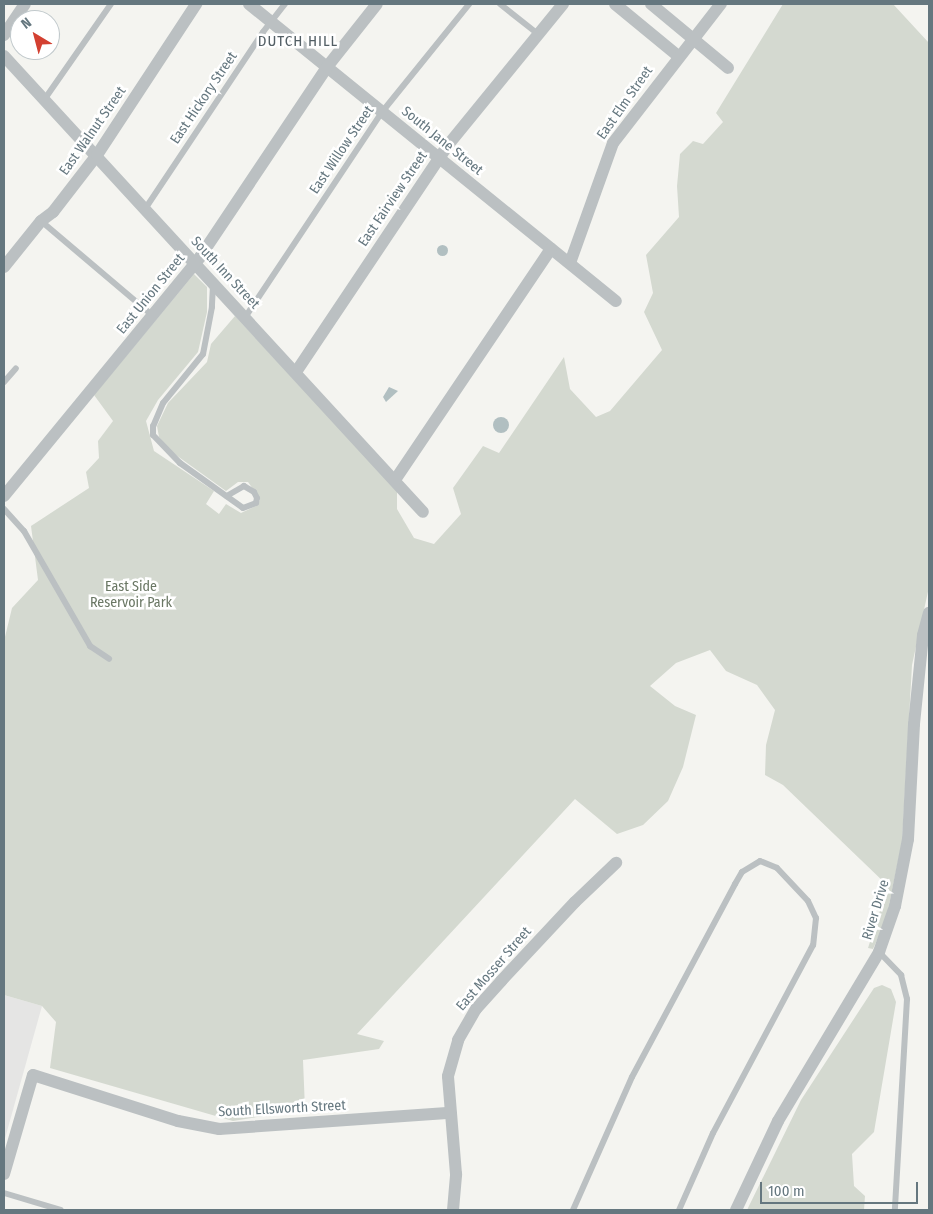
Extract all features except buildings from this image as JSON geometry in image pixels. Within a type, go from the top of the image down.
[{"type":"street","points":[[4,35],[25,4]]},
{"type":"street","name":"East Walnut Street","points":[[4,267],[41,221],[53,212],[97,155],[196,4]]},
{"type":"street","name":"South Jane Street","points":[[249,4],[440,157],[616,302]]},
{"type":"street","name":"East Union Street","points":[[4,496],[195,263],[327,67],[377,4]]},
{"type":"street","name":"East Fairview Street","points":[[296,372],[440,157],[563,4]]},
{"type":"street","points":[[615,4],[678,56]]},
{"type":"street","points":[[651,4],[728,68]]},
{"type":"street","name":"East Elm Street","points":[[570,264],[613,143],[678,56],[721,4]]},
{"type":"street","name":"South Inn Street","points":[[4,56],[246,316],[423,512]]},
{"type":"street","points":[[395,480],[552,249]]},
{"type":"street","name":"River Drive","points":[[736,1210],[778,1121],[879,952],[903,873],[912,802],[914,724],[922,645],[929,613]]},
{"type":"street","name":"East Mosser Street","points":[[453,1210],[456,1181],[448,1076],[452,1054],[465,1024],[549,929],[616,863]]},
{"type":"street","name":"South Ellsworth Street","points":[[7,1154],[33,1075],[178,1121],[219,1129],[450,1113]]},
{"type":"street","points":[[4,1174],[7,1154]]},
{"type":"lane","points":[[44,100],[111,4]]},
{"type":"lane","name":"East Hickory Street","points":[[145,209],[271,22],[286,4]]},
{"type":"lane","name":"East Willow Street","points":[[246,316],[382,112],[469,4]]},
{"type":"lane","points":[[500,4],[538,34]]},
{"type":"lane","points":[[41,221],[153,316]]},
{"type":"lane","points":[[213,282],[212,307],[203,354],[163,403],[153,426],[153,435],[166,452],[227,496]]},
{"type":"lane","points":[[4,382],[16,368]]},
{"type":"lane","points":[[4,510],[24,531],[90,646],[109,658]]},
{"type":"lane","points":[[573,1210],[632,1077],[735,884],[742,872],[760,861],[777,868],[808,901],[816,918],[813,944],[713,1133],[679,1210]]},
{"type":"lane","points":[[879,952],[901,975],[907,999],[895,1210]]},
{"type":"lane","points":[[4,1193],[61,1210]]},
{"type":"shaded area","points":[[442,244],[448,250],[442,256],[436,250]]},
{"type":"shaded area","points":[[389,387],[398,391],[386,402],[383,397]]},
{"type":"shaded area","points":[[501,417],[507,419],[509,425],[507,431],[501,433],[495,431],[493,425],[495,419]]},
{"type":"shaded area","points":[[4,995],[42,1006],[4,1142]]},
{"type":"green space","name":"East Side Reservoir Park","points":[[783,4],[893,4],[929,43],[929,587],[912,665],[902,842],[886,920],[873,949],[868,948],[888,886],[783,785],[765,775],[766,745],[775,710],[757,685],[726,671],[710,650],[676,663],[650,686],[675,706],[696,715],[683,767],[668,801],[643,825],[617,834],[575,799],[357,1034],[384,1041],[379,1049],[303,1060],[305,1109],[233,1121],[50,1068],[56,1022],[42,1006],[4,995],[4,641],[12,608],[38,580],[31,526],[89,488],[86,472],[99,458],[98,441],[113,421],[94,395],[194,274],[207,287],[207,312],[198,352],[158,400],[146,421],[154,451],[214,491],[206,504],[219,514],[226,504],[241,513],[258,505],[260,499],[248,482],[238,482],[226,491],[169,450],[159,437],[157,426],[168,403],[207,362],[211,344],[235,316],[397,490],[397,509],[414,538],[434,544],[461,514],[453,488],[483,446],[499,453],[564,357],[570,389],[596,417],[610,411],[662,350],[644,312],[653,293],[646,255],[679,217],[677,186],[680,154],[693,141],[703,144],[723,122],[716,113]]},
{"type":"green space","points":[[882,985],[891,989],[896,1002],[874,1132],[852,1154],[854,1186],[865,1196],[864,1210],[747,1210],[801,1100],[874,988]]},
{"type":"district","name":"DUTCH HILL","points":[[298,42]]}]
